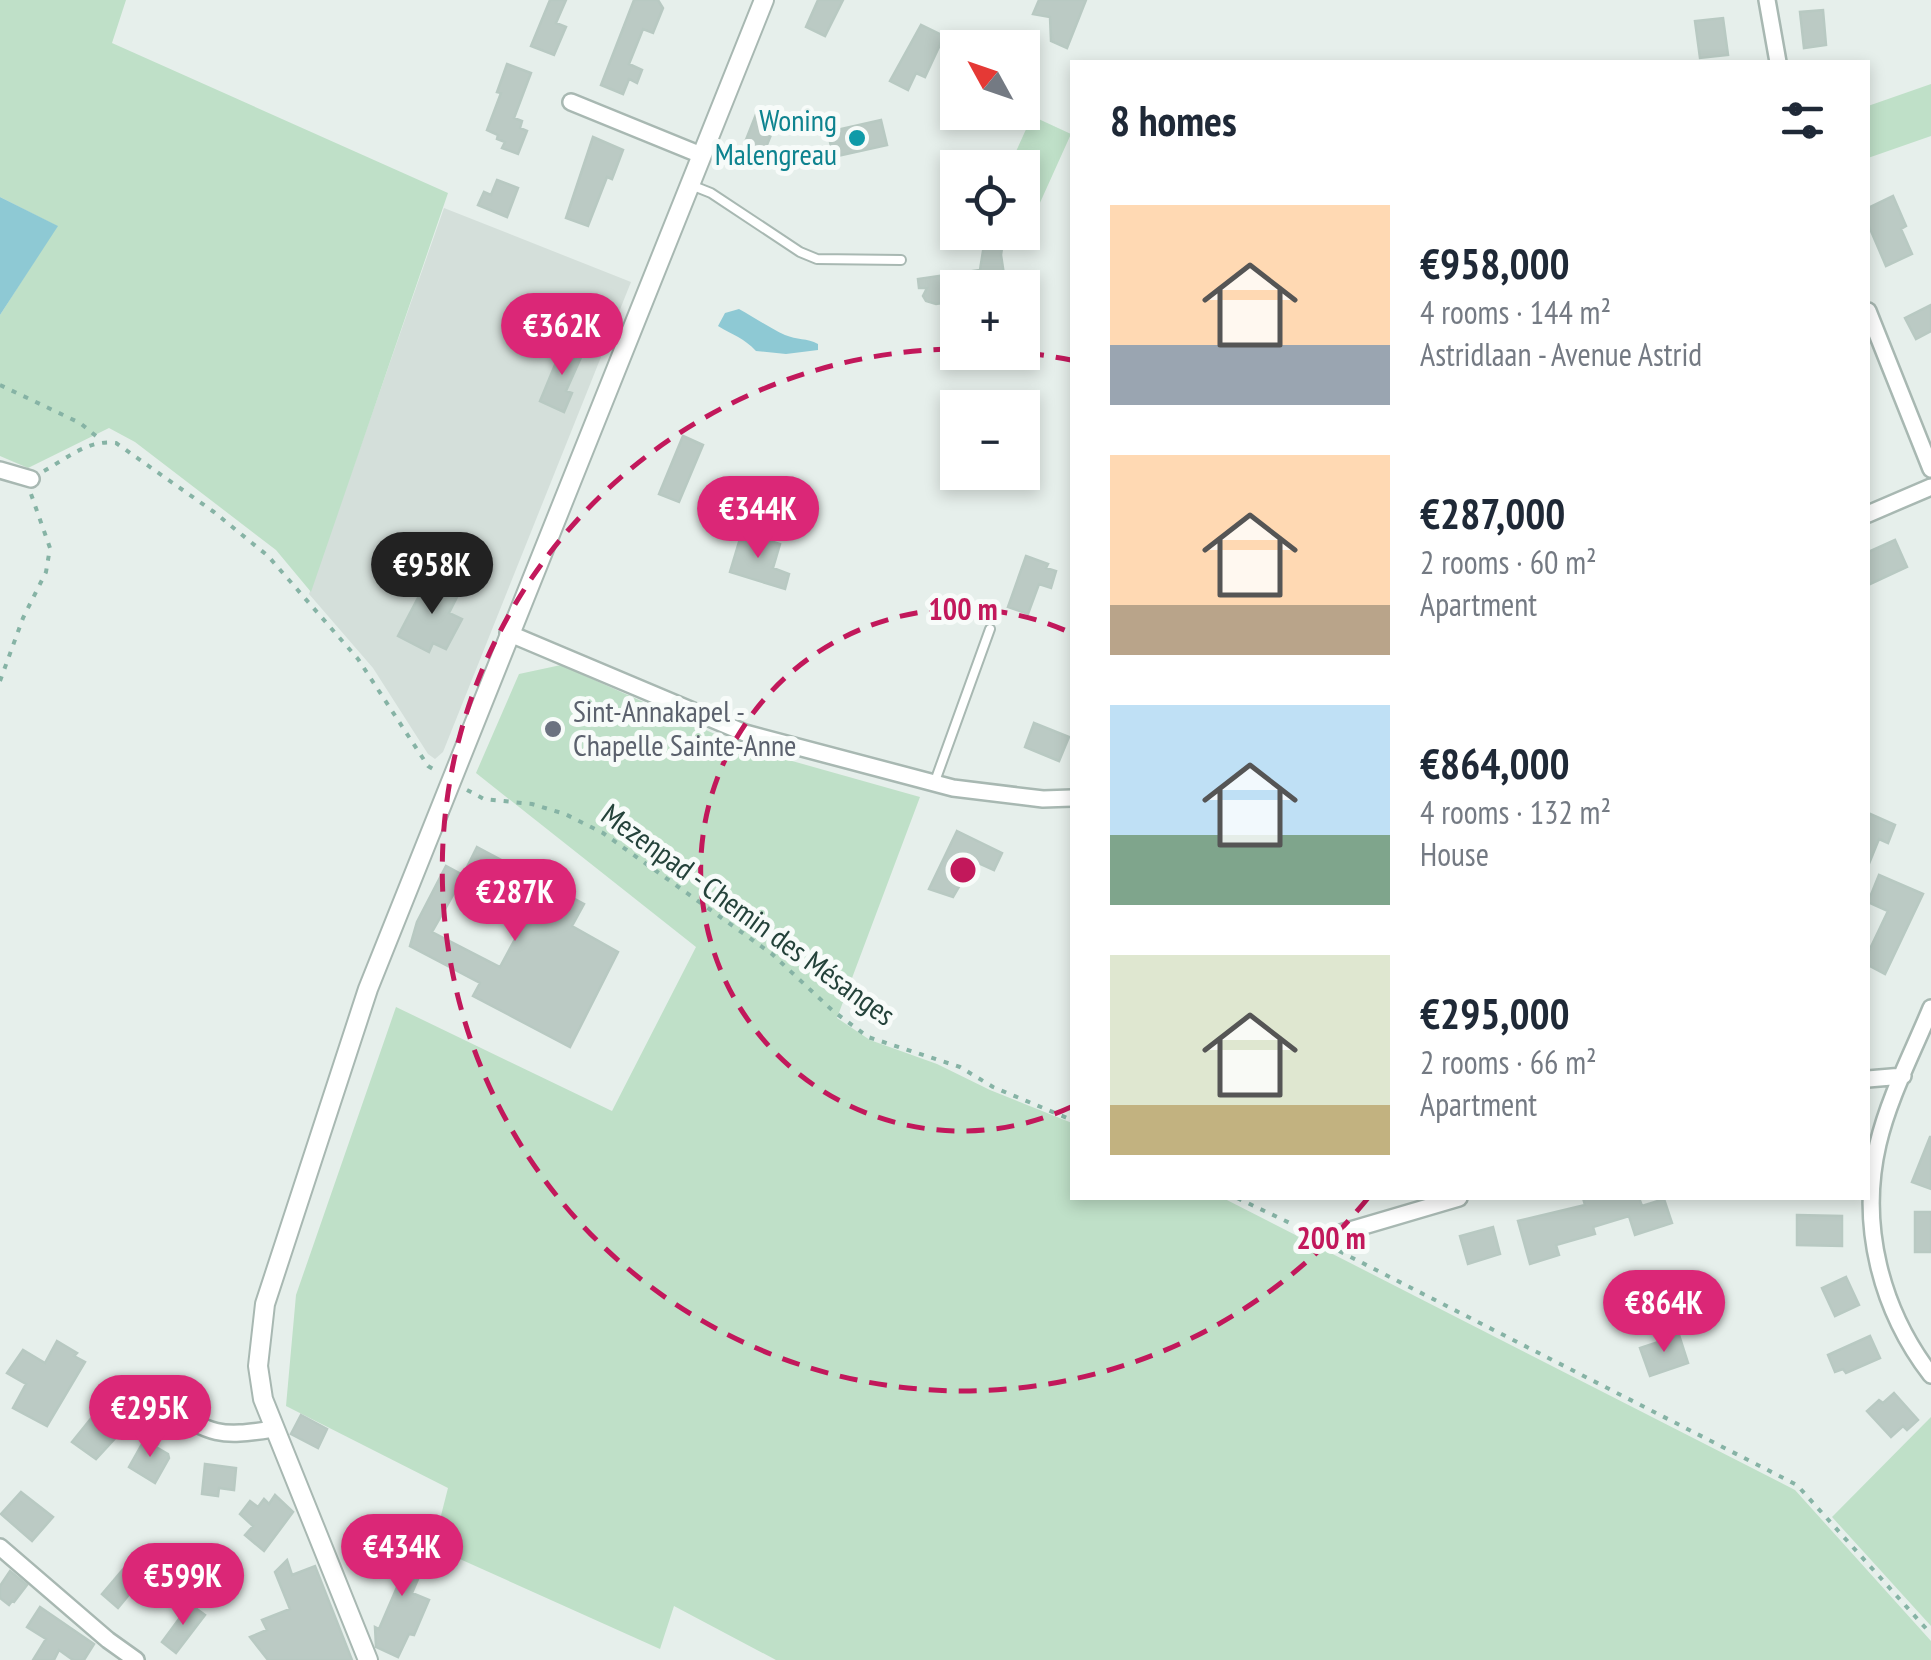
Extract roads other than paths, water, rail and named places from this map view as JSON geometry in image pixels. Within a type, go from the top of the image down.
[{"type":"street","points":[[368,1660],[263,1399],[258,1366],[265,1304],[368,989],[764,0]]},
{"type":"street","points":[[1767,0],[1778,60]]},
{"type":"street","points":[[571,102],[702,155]]},
{"type":"street","points":[[1870,317],[1931,470]]},
{"type":"street","points":[[0,470],[31,479]]},
{"type":"street","points":[[1870,513],[1931,487]]},
{"type":"street","points":[[508,633],[744,734],[934,784],[1043,800],[1070,798]]},
{"type":"street","points":[[1931,1008],[1878,1142],[1872,1178],[1874,1241],[1888,1301],[1909,1344],[1931,1375]]},
{"type":"street","points":[[1870,1080],[1903,1076]]},
{"type":"street","points":[[1323,1238],[1452,1200]]},
{"type":"street","points":[[164,1405],[209,1432],[238,1436],[273,1429]]},
{"type":"street","points":[[0,1547],[136,1660]]},
{"type":"lane","points":[[690,185],[711,193],[800,252],[817,259],[901,260]]},
{"type":"lane","points":[[934,784],[990,629]]},
{"type":"water","points":[[0,197],[58,226],[0,315]]},
{"type":"water","points":[[739,309],[785,335],[818,344],[818,350],[786,354],[756,351],[718,326],[725,313]]},
{"type":"place","name":"Woning Malengreau","points":[[857,138]]},
{"type":"place","name":"Sint-Annakapel - Chapelle Sainte-Anne","points":[[553,729]]}]
